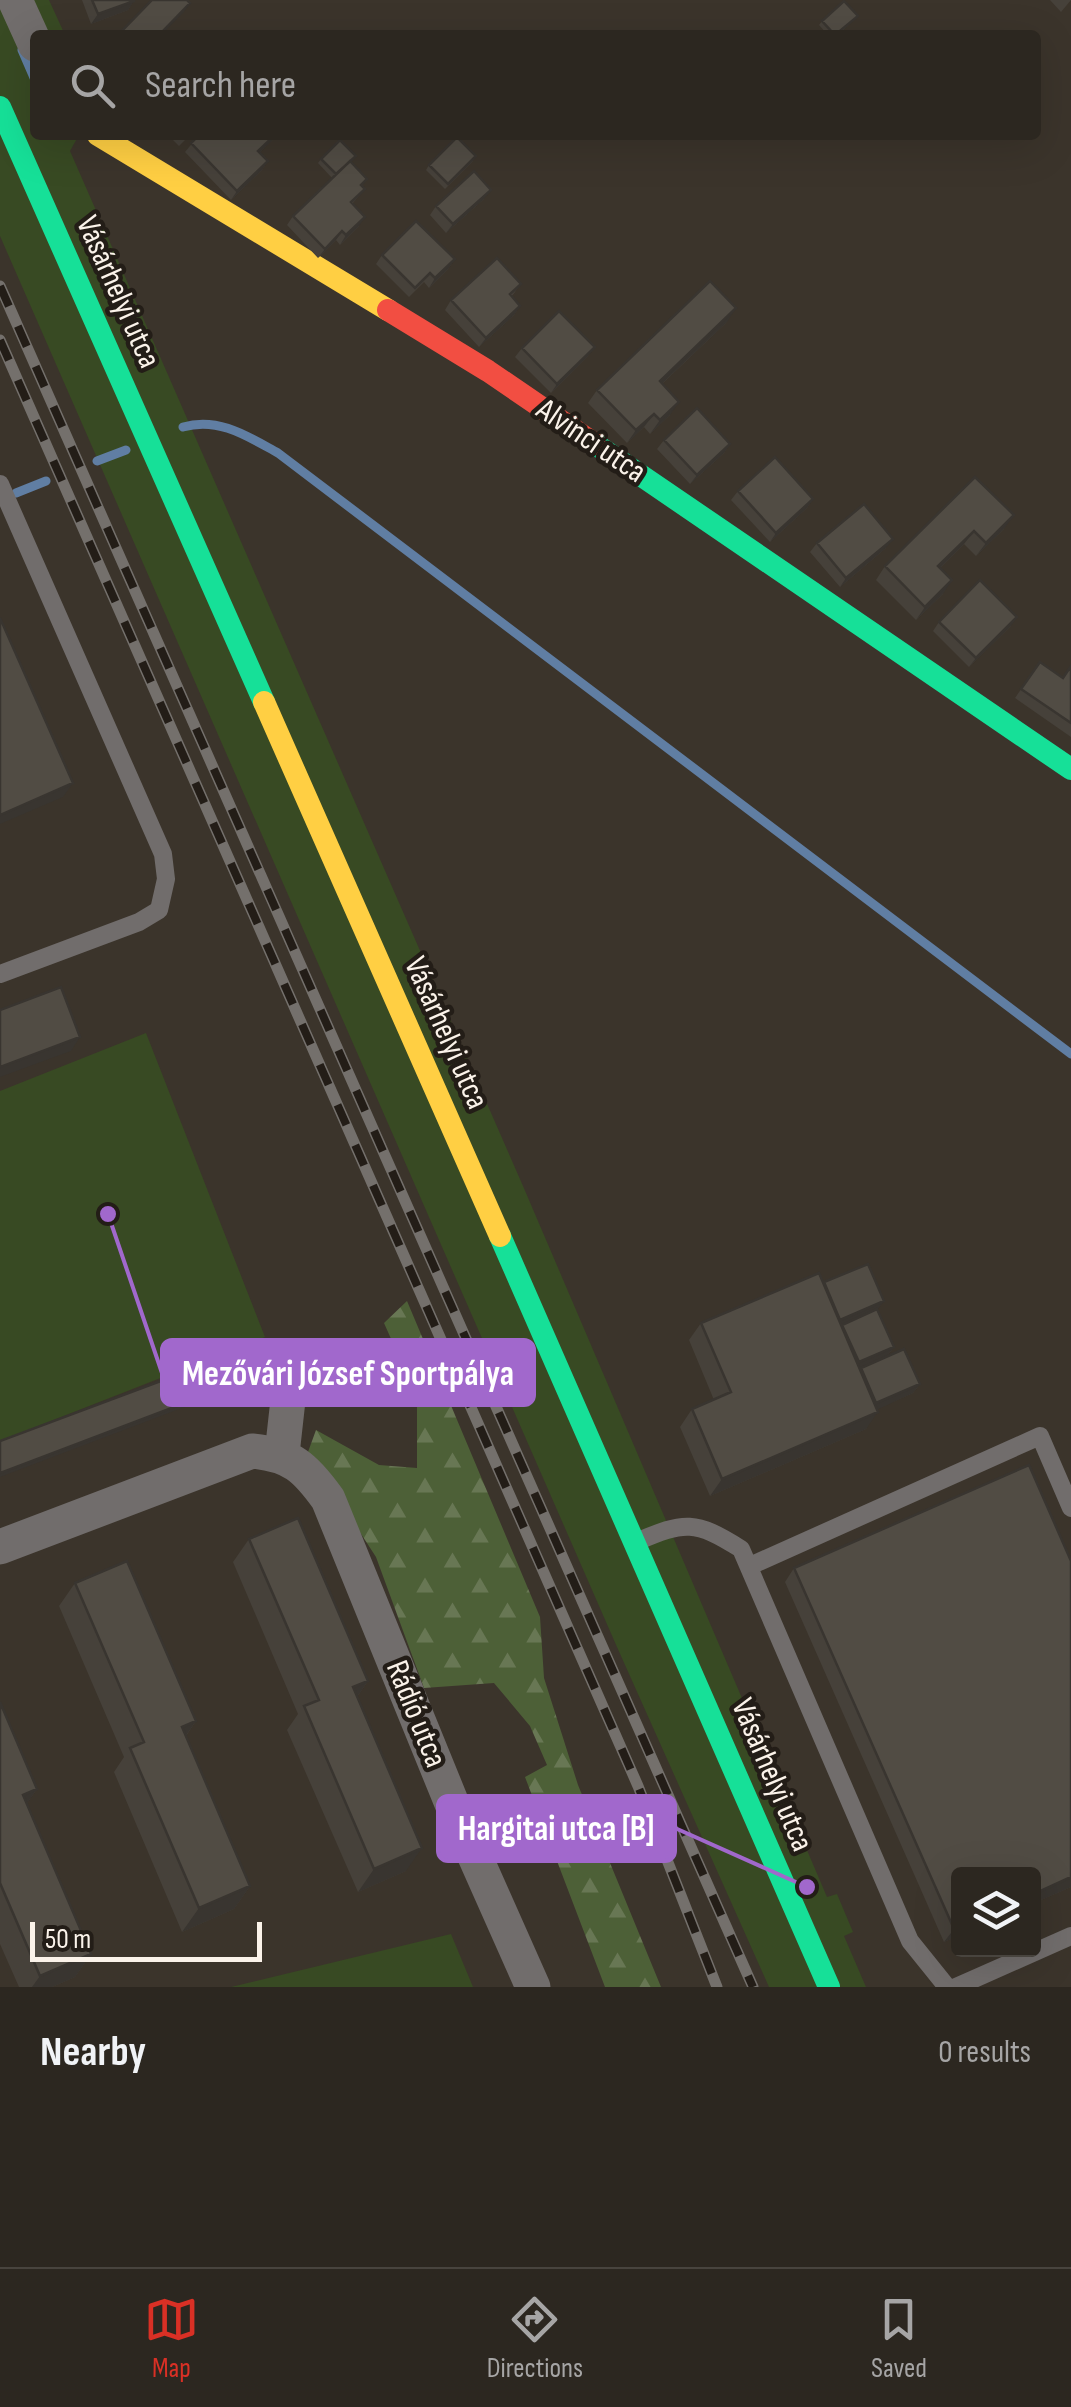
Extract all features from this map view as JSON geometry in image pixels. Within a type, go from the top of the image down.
[{"type":"street","points":[[16,0],[30,32]]},
{"type":"street","name":"Vásárhelyi utca","points":[[8,112],[829,1987]]},
{"type":"street","name":"Alvinci utca","points":[[106,140],[488,371],[1071,768]]},
{"type":"street","points":[[0,1547],[252,1451],[282,1454],[290,1382]]},
{"type":"street","name":"Rádió utca","points":[[282,1454],[311,1476],[328,1499],[456,1816],[533,1987]]},
{"type":"lane","points":[[0,484],[163,854],[166,879],[159,910],[139,922],[0,974]]},
{"type":"lane","points":[[750,1566],[1040,1436],[1071,1508]]},
{"type":"lane","points":[[636,1542],[676,1526],[711,1530],[740,1549],[910,1941],[947,1987]]},
{"type":"lane","points":[[956,1987],[1071,1936]]},
{"type":"green space","points":[[0,0],[49,0],[63,30],[30,30],[30,140],[76,140],[70,151],[523,1186],[827,1897],[837,1894],[853,1932],[844,1936],[866,1987],[769,1987],[0,236]]},
{"type":"green space","points":[[146,1033],[265,1337],[0,1441],[0,1091]]},
{"type":"green space","points":[[407,1301],[540,1617],[544,1678],[578,1785],[661,1987],[605,1987],[525,1777],[547,1765],[530,1726],[494,1683],[424,1688],[376,1557],[308,1452],[316,1430],[379,1465],[417,1468],[417,1397],[384,1323]]},
{"type":"green space","points":[[451,1934],[473,1987],[231,1987]]},
{"type":"building","points":[[92,0],[134,0],[134,1],[98,14]]},
{"type":"building","points":[[152,0],[190,3],[164,30],[123,30]]},
{"type":"building","points":[[844,1],[858,16],[841,30],[830,30],[822,21]]},
{"type":"building","points":[[270,140],[258,151],[268,161],[237,191],[191,143]]},
{"type":"building","points":[[340,140],[356,156],[336,174],[321,159]]},
{"type":"building","points":[[454,140],[460,140],[476,156],[448,184],[429,165]]},
{"type":"building","points":[[350,161],[367,179],[361,185],[365,189],[351,202],[365,217],[346,235],[342,231],[325,249],[293,216]]},
{"type":"building","points":[[474,171],[491,190],[453,224],[436,206]]},
{"type":"building","points":[[416,221],[455,259],[435,278],[430,273],[415,288],[382,255]]},
{"type":"building","points":[[497,258],[521,284],[510,294],[520,306],[486,338],[451,300]]},
{"type":"building","points":[[710,281],[736,308],[660,381],[679,402],[660,420],[654,414],[636,430],[597,390]]},
{"type":"building","points":[[559,311],[595,347],[557,384],[522,348]]},
{"type":"building","points":[[697,408],[730,444],[697,475],[664,440]]},
{"type":"building","points":[[775,457],[813,499],[776,533],[738,491]]},
{"type":"building","points":[[975,477],[1014,515],[986,543],[974,531],[938,566],[952,580],[925,607],[885,566]]},
{"type":"building","points":[[864,504],[893,539],[846,578],[817,543]]},
{"type":"building","points":[[980,580],[1017,617],[976,658],[939,622]]},
{"type":"building","points":[[0,618],[73,783],[0,815]]},
{"type":"building","points":[[1040,662],[1063,678],[1071,666],[1071,723],[1021,689]]},
{"type":"building","points":[[61,987],[80,1037],[0,1067],[0,1010]]},
{"type":"building","points":[[868,1264],[884,1301],[840,1320],[824,1282]]},
{"type":"building","points":[[819,1273],[878,1412],[722,1479],[692,1409],[731,1392],[701,1323]]},
{"type":"building","points":[[877,1309],[894,1347],[859,1362],[842,1325]]},
{"type":"building","points":[[904,1349],[920,1384],[876,1403],[861,1368]]},
{"type":"building","points":[[217,1360],[227,1387],[0,1473],[0,1441]]},
{"type":"building","points":[[1029,1465],[1071,1561],[1071,1877],[1041,1891],[1041,1867],[951,1867],[951,1922],[794,1568]]},
{"type":"building","points":[[298,1518],[368,1681],[353,1687],[422,1848],[374,1869],[304,1706],[319,1700],[249,1539]]},
{"type":"building","points":[[127,1561],[196,1721],[182,1727],[250,1886],[199,1908],[130,1748],[144,1742],[75,1583]]},
{"type":"building","points":[[0,1702],[37,1789],[23,1795],[91,1954],[40,1976],[0,1883]]},
{"type":"waterway","points":[[22,50],[30,68]]},
{"type":"waterway","points":[[183,427],[221,426],[278,453],[1071,1054]]},
{"type":"waterway","points":[[97,461],[126,450]]},
{"type":"waterway","points":[[16,493],[46,481]]},
{"type":"railway","points":[[0,286],[753,1987]]},
{"type":"railway","points":[[0,340],[638,1786],[717,1987]]},
{"type":"traffic: fast","points":[[0,107],[264,702]]},
{"type":"traffic: fast","points":[[595,444],[1071,769]]},
{"type":"traffic: fast","points":[[500,1236],[829,1987]]},
{"type":"traffic: slow","points":[[106,140],[388,310]]},
{"type":"traffic: slow","points":[[264,702],[500,1236]]},
{"type":"traffic: jam","points":[[388,310],[488,371],[595,444]]},
{"type":"place","name":"Mezővári József Sportpálya","points":[[108,1214]]},
{"type":"place","name":"Hargitai utca [B]","points":[[807,1887]]}]
